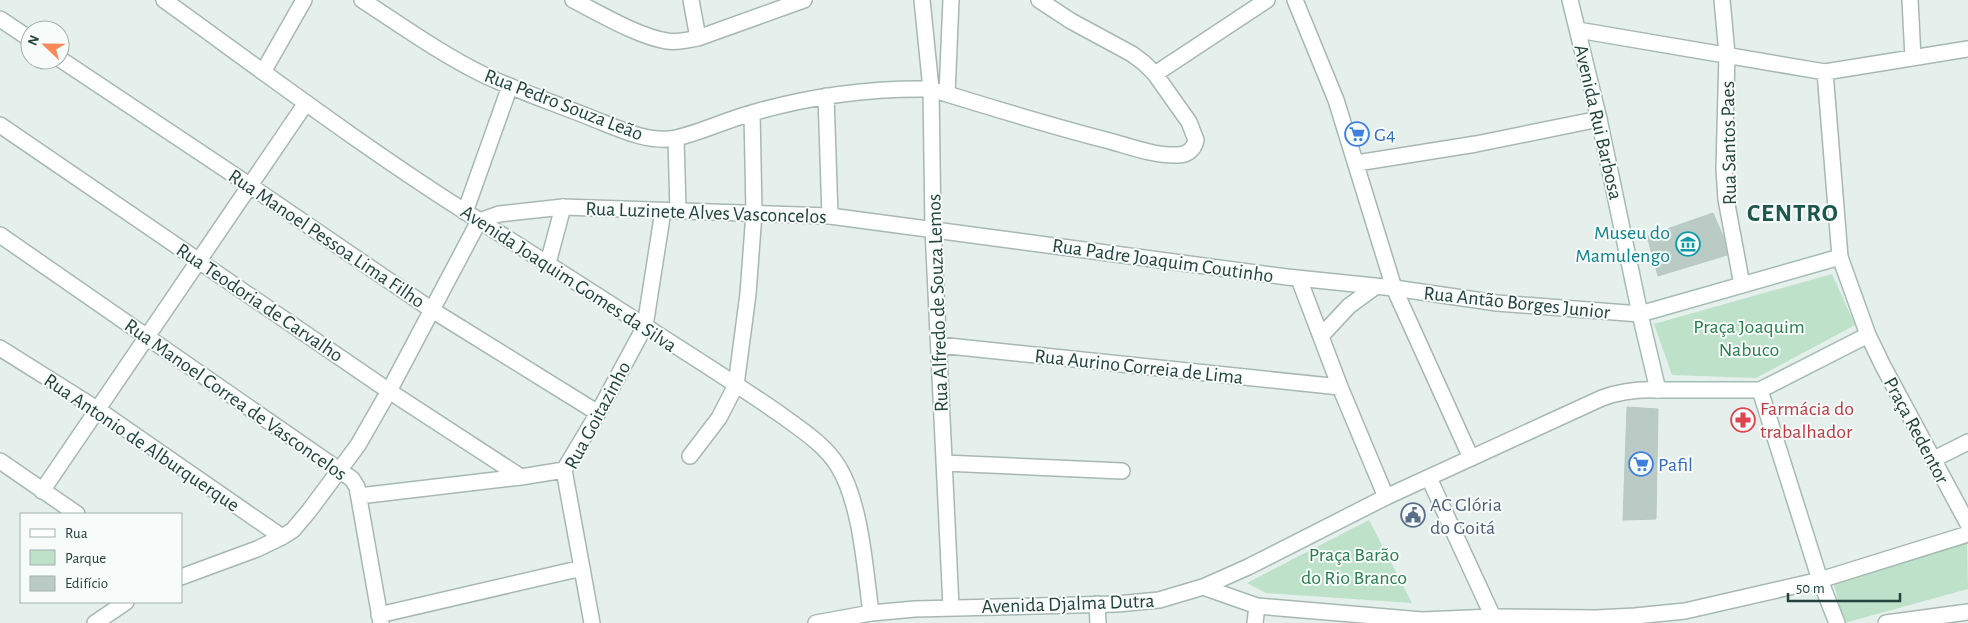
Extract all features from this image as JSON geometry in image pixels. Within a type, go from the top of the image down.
[{"type":"street","name":"Avenida Joaquim Gomes da Silva","points":[[164,0],[306,103],[465,212],[548,263],[736,385],[807,434],[827,451],[839,467],[852,498],[861,538],[871,618]]},
{"type":"street","points":[[263,72],[304,0]]},
{"type":"street","name":"Rua Pedro Souza Leão","points":[[362,0],[448,56],[510,86],[638,134],[660,139],[676,138],[752,113],[826,96],[873,90],[931,89],[1086,135],[1149,151],[1178,155],[1187,154],[1195,145],[1195,134],[1189,122],[1156,74]]},
{"type":"street","points":[[573,0],[618,23],[658,39],[682,42],[804,0]]},
{"type":"street","points":[[691,0],[698,38]]},
{"type":"street","name":"Rua Alfredo de Souza Lemos","points":[[922,0],[931,89],[933,229],[951,607]]},
{"type":"street","points":[[947,94],[951,0]]},
{"type":"street","points":[[1039,0],[1071,21],[1132,54],[1156,74],[1267,0]]},
{"type":"street","points":[[1295,0],[1336,100],[1394,288],[1471,458]]},
{"type":"street","name":"Avenida Rui Barbosa","points":[[1570,0],[1599,119],[1658,390]]},
{"type":"street","name":"Rua Santos Paes","points":[[1722,0],[1727,54],[1726,199],[1742,285]]},
{"type":"street","points":[[1910,0],[1913,58]]},
{"type":"street","points":[[0,19],[20,32]]},
{"type":"street","points":[[1578,30],[1825,72],[1968,49]]},
{"type":"street","name":"Rua Manoel Pessoa Lima Filho","points":[[70,66],[249,184],[432,310],[598,413]]},
{"type":"street","points":[[1658,390],[1760,390],[1868,335],[1840,257],[1825,72]]},
{"type":"street","points":[[465,212],[510,86]]},
{"type":"street","points":[[826,96],[830,216]]},
{"type":"street","points":[[42,491],[249,184],[306,103]]},
{"type":"street","points":[[690,456],[719,418],[736,385],[748,294],[754,213],[752,113]]},
{"type":"street","points":[[1357,163],[1476,144],[1599,119]]},
{"type":"street","name":"Rua Teodoria de Carvalho","points":[[0,125],[389,391],[521,477]]},
{"type":"street","name":"Rua Goitazinho","points":[[592,623],[564,470],[598,413],[645,326],[670,211],[676,138]]},
{"type":"street","points":[[548,263],[563,207]]},
{"type":"street","name":"Rua Luzinete Alves Vasconcelos","points":[[479,221],[499,214],[563,207],[830,216],[933,229]]},
{"type":"street","points":[[182,576],[256,549],[282,537],[293,530],[309,511],[341,470],[389,391],[479,221]]},
{"type":"street","name":"Rua Padre Joaquim Coutinho","points":[[933,229],[1300,279],[1394,288]]},
{"type":"street","name":"Rua Manoel Correa de Vasconcelos","points":[[0,235],[352,479],[357,487],[359,496],[380,619]]},
{"type":"street","points":[[1640,314],[1840,257]]},
{"type":"street","points":[[1300,279],[1340,387],[1386,497]]},
{"type":"street","points":[[1321,336],[1349,306],[1375,287]]},
{"type":"street","name":"Rua Antão Borges Junior","points":[[1394,288],[1497,303],[1640,314]]},
{"type":"street","name":"Praça Redentor","points":[[1868,335],[1903,405],[1968,524]]},
{"type":"street","name":"Rua Aurino Correia de Lima","points":[[939,345],[1340,387]]},
{"type":"street","name":"Rua Antonio de Alburquerque","points":[[0,348],[97,408],[282,537]]},
{"type":"street","name":"Avenida Djalma Dutra","points":[[816,623],[871,618],[951,607],[1141,603],[1178,595],[1203,587],[1248,567],[1386,497],[1602,398],[1620,391],[1658,390]]},
{"type":"street","points":[[1760,390],[1820,580],[1837,623]]},
{"type":"street","points":[[1934,459],[1968,442]]},
{"type":"street","points":[[0,461],[75,513]]},
{"type":"street","points":[[944,463],[1122,471]]},
{"type":"street","points":[[359,496],[521,477],[564,470]]},
{"type":"street","points":[[1429,478],[1494,617]]},
{"type":"street","points":[[1203,587],[1257,606],[1422,622],[1494,617],[1596,618],[1685,611],[1820,580],[1968,534]]},
{"type":"street","points":[[380,619],[582,568]]},
{"type":"street","points":[[95,623],[109,618],[125,603]]},
{"type":"street","points":[[1097,604],[1098,623]]},
{"type":"street","points":[[1255,623],[1257,606]]},
{"type":"street","points":[[1886,623],[1968,612]]},
{"type":"green space","name":"Praça Joaquim Nabuco","points":[[1832,274],[1855,325],[1756,378],[1672,375],[1654,324]]},
{"type":"green space","name":"Praça Barão do Rio Branco","points":[[1369,520],[1412,603],[1266,593],[1247,583]]},
{"type":"green space","points":[[1967,543],[1968,589],[1844,623],[1833,581]]},
{"type":"building","name":"Museu do Mamulengo","points":[[1713,213],[1723,236],[1727,255],[1658,276],[1647,236]]},
{"type":"building","name":"Pafil","points":[[1627,407],[1658,409],[1656,519],[1623,520]]},
{"type":"place","name":"G4","points":[[1357,134]]},
{"type":"place","name":"Museu do Mamulengo","points":[[1688,244]]},
{"type":"place","name":"Farmácia do trabalhador","points":[[1743,420]]},
{"type":"place","name":"Pafil","points":[[1641,464]]},
{"type":"place","name":"AC Glória do Goitá","points":[[1413,515]]},
{"type":"district","name":"CENTRO","points":[[1793,212]]}]
